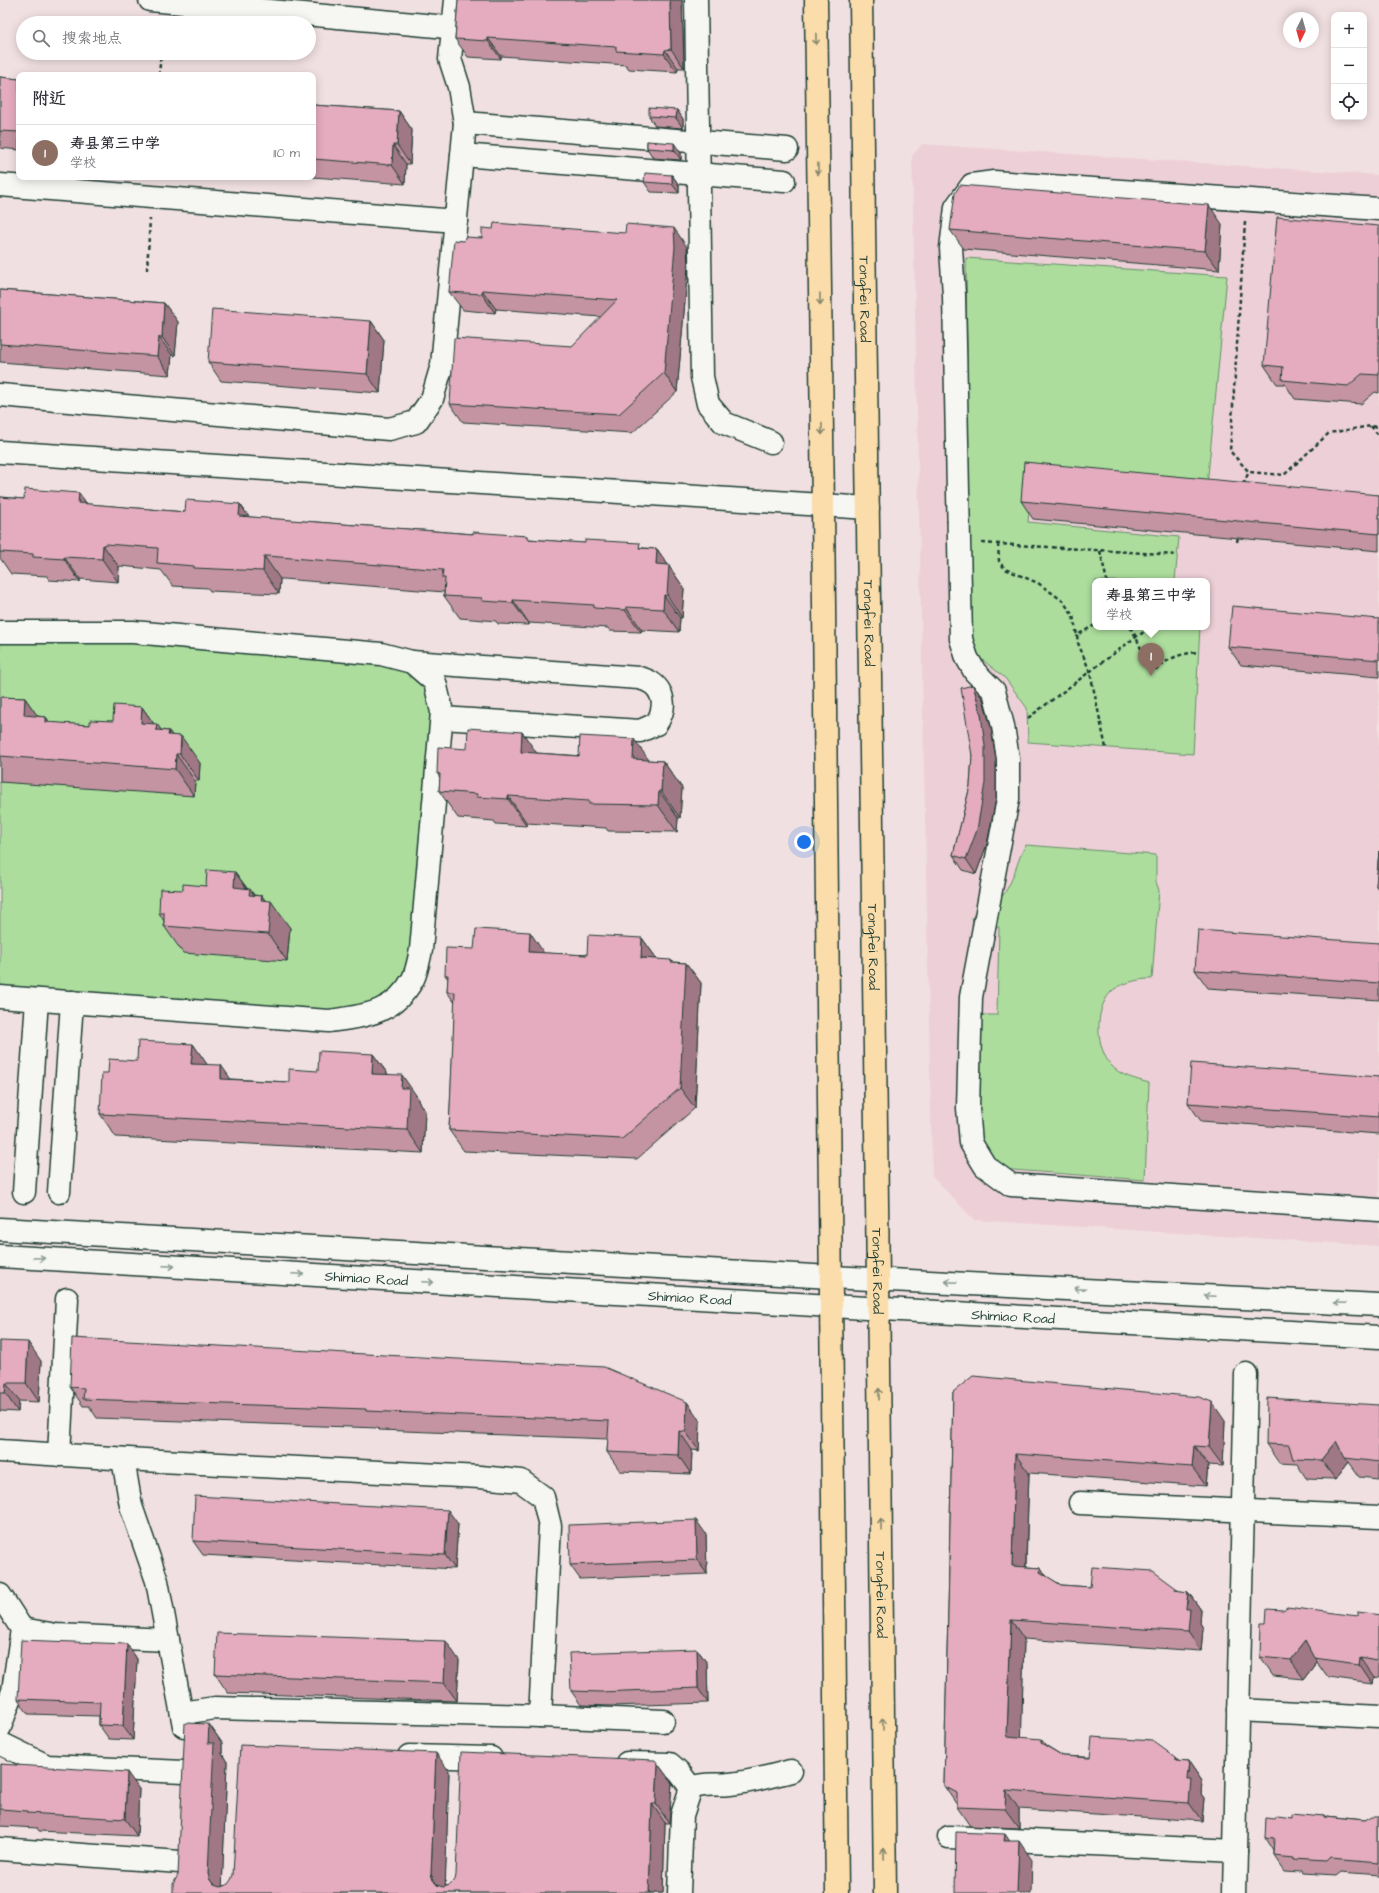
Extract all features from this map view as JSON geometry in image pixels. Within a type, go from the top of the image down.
[{"type":"main road","points":[[816,0],[824,506],[837,1893]]},
{"type":"main road","name":"Tongfei Road","points":[[861,0],[885,1893]]},
{"type":"street","points":[[150,0],[448,27]]},
{"type":"street","points":[[0,396],[389,429],[416,422],[432,399],[442,365],[456,220],[465,123],[458,87],[450,59],[456,0]]},
{"type":"street","points":[[696,0],[702,377],[708,404],[724,424],[771,442]]},
{"type":"street","points":[[465,123],[787,149]]},
{"type":"street","points":[[462,155],[784,181]]},
{"type":"street","points":[[1379,209],[994,182],[972,185],[956,207],[951,248],[954,295],[960,639],[967,658],[975,672],[994,692],[1003,726],[1008,759],[1008,799],[971,997],[968,1108],[971,1143],[985,1166],[1011,1185],[1379,1210]]},
{"type":"street","points":[[0,185],[456,220]]},
{"type":"street","points":[[0,452],[868,508]]},
{"type":"street","points":[[0,632],[133,632],[381,654],[412,662],[639,678],[649,680],[654,684],[663,700],[662,711],[656,724],[640,731],[442,718]]},
{"type":"street","points":[[0,997],[329,1021],[366,1016],[395,1003],[413,979],[421,950],[442,718],[435,682],[412,662]]},
{"type":"street","points":[[24,1192],[37,1000]]},
{"type":"street","points":[[59,1192],[72,1002]]},
{"type":"street","name":"Shimiao Road","points":[[0,1229],[1379,1305]]},
{"type":"street","name":"Shimiao Road","points":[[0,1256],[1379,1337]]},
{"type":"street","points":[[59,1455],[67,1299]]},
{"type":"street","points":[[1234,1893],[1246,1374]]},
{"type":"street","points":[[0,1450],[123,1459],[480,1476],[521,1481],[543,1497],[550,1526],[540,1716]]},
{"type":"street","points":[[123,1459],[131,1506],[157,1581],[186,1734],[183,1794]]},
{"type":"street","points":[[1080,1503],[1379,1516]]},
{"type":"street","points":[[0,1595],[22,1629],[13,1691],[0,1727]]},
{"type":"street","points":[[22,1629],[56,1635],[168,1640]]},
{"type":"street","points":[[182,1713],[215,1708],[540,1716],[663,1721]]},
{"type":"street","points":[[1238,1710],[1379,1717]]},
{"type":"street","points":[[0,1743],[48,1766],[184,1772]]},
{"type":"street","points":[[391,1755],[511,1759]]},
{"type":"street","points":[[606,1762],[670,1764],[679,1772],[691,1788]]},
{"type":"street","points":[[691,1788],[704,1784],[729,1784],[754,1781],[791,1770]]},
{"type":"street","points":[[679,1893],[682,1815],[691,1788]]},
{"type":"street","points":[[950,1837],[1235,1851]]},
{"type":"street","points":[[0,1848],[180,1853],[179,1885]]},
{"type":"path","points":[[159,72],[160,60]]},
{"type":"path","points":[[1246,200],[1230,451],[1249,472],[1284,475],[1329,433],[1371,426],[1379,427]]},
{"type":"path","points":[[147,270],[150,216]]},
{"type":"path","points":[[1371,426],[1379,436]]},
{"type":"path","points":[[1242,485],[1249,472]]},
{"type":"path","points":[[1237,542],[1238,535]]},
{"type":"path","points":[[959,541],[1100,551],[1177,554]]},
{"type":"path","points":[[998,544],[999,562],[1005,569],[1038,583],[1063,601],[1073,616],[1078,643],[1090,672],[1106,748]]},
{"type":"path","points":[[1100,551],[1106,578]]},
{"type":"path","points":[[1077,635],[1092,627]]},
{"type":"path","points":[[1132,630],[1147,663],[1157,669],[1168,659],[1198,652]]},
{"type":"path","points":[[1028,718],[1147,630]]},
{"type":"shaded area","points":[[922,144],[1379,175],[1379,1246],[974,1220],[932,1176],[912,156]]},
{"type":"green space","points":[[966,258],[1227,276],[1207,486],[1032,471],[1028,522],[1179,537],[1175,578],[1092,578],[1092,630],[1200,630],[1193,754],[1028,742],[1027,708],[1005,678],[979,657],[970,652]]},
{"type":"green space","points":[[0,638],[131,638],[375,659],[412,671],[431,689],[434,719],[416,951],[390,999],[332,1016],[0,990]]},
{"type":"green space","points":[[1026,845],[1156,855],[1156,882],[1159,890],[1152,979],[1130,982],[1113,990],[1101,1009],[1099,1019],[1102,1049],[1111,1065],[1119,1072],[1149,1083],[1145,1180],[1000,1169],[976,1138],[979,1015],[997,1015],[999,927],[974,927],[972,917],[989,909],[1005,892],[1013,877],[1021,853]]},
{"type":"building","points":[[458,0],[670,0],[671,49],[665,50],[664,54],[616,51],[616,47],[488,38],[488,41],[455,39]]},
{"type":"building","points":[[0,77],[16,79],[16,132],[0,131]]},
{"type":"building","points":[[316,105],[399,111],[397,145],[393,145],[392,165],[316,159]]},
{"type":"building","points":[[649,108],[677,110],[676,118],[649,116]]},
{"type":"building","points":[[647,141],[674,143],[674,150],[647,148]]},
{"type":"building","points":[[645,173],[672,175],[672,184],[644,182]]},
{"type":"building","points":[[960,185],[1209,205],[1205,251],[950,230],[955,193]]},
{"type":"building","points":[[1277,217],[1379,226],[1379,375],[1362,374],[1348,386],[1282,380],[1283,367],[1264,365]]},
{"type":"building","points":[[494,223],[625,233],[626,224],[674,228],[675,247],[664,373],[619,414],[450,404],[454,338],[572,346],[617,300],[482,290],[482,294],[449,292],[454,240],[464,241],[465,237],[482,238],[482,228],[493,229]]},
{"type":"building","points":[[0,290],[164,303],[162,337],[159,337],[157,356],[0,344]]},
{"type":"building","points":[[212,309],[371,321],[367,374],[208,362]]},
{"type":"building","points":[[1024,462],[1379,495],[1379,534],[1021,501]]},
{"type":"building","points":[[25,489],[79,493],[78,503],[185,512],[186,500],[240,504],[239,516],[473,534],[473,532],[527,536],[527,539],[585,543],[585,540],[640,543],[639,548],[657,549],[656,564],[669,565],[667,595],[664,595],[663,609],[626,607],[625,610],[594,608],[594,605],[513,600],[513,603],[482,601],[482,598],[444,596],[445,578],[442,578],[443,570],[267,556],[264,556],[263,571],[194,568],[194,566],[157,563],[158,548],[106,544],[103,545],[102,559],[33,557],[33,554],[0,552],[0,497],[24,499]]},
{"type":"building","points":[[1232,606],[1379,619],[1379,660],[1228,647]]},
{"type":"building","points":[[973,685],[981,714],[985,746],[985,783],[977,830],[966,859],[953,855],[970,786],[972,756],[961,688]]},
{"type":"building","points":[[0,697],[25,698],[24,715],[46,717],[46,722],[90,725],[90,720],[113,721],[114,705],[142,707],[141,723],[157,724],[156,730],[169,731],[168,735],[181,736],[180,754],[176,754],[175,769],[0,756]]},
{"type":"building","points":[[468,728],[522,732],[521,752],[579,756],[580,736],[634,739],[633,759],[663,761],[661,791],[659,791],[658,805],[589,804],[589,801],[508,796],[508,799],[477,797],[477,794],[439,791],[440,774],[437,773],[438,747],[467,749]]},
{"type":"building","points":[[1379,851],[1379,886],[1376,886]]},
{"type":"building","points":[[207,870],[235,872],[234,887],[250,889],[249,895],[262,896],[261,900],[271,901],[268,934],[164,926],[164,913],[159,913],[160,889],[183,890],[183,884],[206,886]]},
{"type":"building","points":[[476,929],[530,932],[529,952],[587,955],[588,935],[642,938],[641,958],[671,960],[671,962],[686,963],[680,1088],[622,1139],[449,1130],[455,992],[447,992],[448,975],[445,975],[446,948],[474,949]]},
{"type":"building","points":[[1198,930],[1379,943],[1379,983],[1195,970]]},
{"type":"building","points":[[138,1041],[193,1044],[191,1064],[221,1065],[221,1079],[289,1082],[289,1069],[318,1071],[319,1051],[373,1054],[372,1074],[402,1075],[401,1088],[409,1088],[407,1130],[100,1114],[102,1073],[108,1073],[109,1059],[137,1061]]},
{"type":"building","points":[[1191,1063],[1379,1077],[1379,1117],[1188,1103]]},
{"type":"building","points":[[72,1338],[604,1367],[687,1402],[686,1432],[679,1431],[678,1455],[607,1452],[609,1421],[366,1411],[366,1409],[83,1399],[84,1388],[70,1387]]},
{"type":"building","points":[[0,1341],[28,1342],[26,1383],[6,1383],[5,1393],[0,1393]]},
{"type":"building","points":[[973,1376],[1199,1397],[1212,1402],[1209,1447],[1194,1446],[1192,1467],[1015,1454],[1012,1566],[1041,1568],[1040,1572],[1061,1585],[1090,1587],[1092,1567],[1153,1571],[1176,1588],[1175,1590],[1188,1592],[1186,1609],[1190,1609],[1188,1632],[1011,1620],[1007,1736],[1041,1739],[1041,1743],[1063,1756],[1090,1758],[1092,1737],[1153,1741],[1176,1758],[1176,1761],[1189,1762],[1187,1779],[1191,1779],[1189,1803],[1006,1790],[1005,1809],[957,1807],[957,1793],[944,1786],[953,1392]]},
{"type":"building","points":[[1267,1398],[1379,1405],[1379,1462],[1345,1458],[1336,1441],[1321,1460],[1293,1459],[1289,1445],[1266,1444]]},
{"type":"building","points":[[195,1496],[448,1510],[445,1555],[193,1541]]},
{"type":"building","points":[[696,1520],[697,1560],[570,1565],[569,1525]]},
{"type":"building","points":[[1287,1607],[1357,1616],[1357,1612],[1379,1615],[1379,1660],[1360,1657],[1359,1664],[1314,1658],[1305,1641],[1290,1660],[1260,1657],[1261,1623],[1266,1623],[1267,1609],[1283,1610]]},
{"type":"building","points":[[217,1633],[446,1641],[444,1683],[215,1674]]},
{"type":"building","points":[[21,1640],[127,1644],[123,1726],[99,1725],[100,1702],[18,1699]]},
{"type":"building","points":[[697,1649],[698,1688],[601,1692],[571,1691],[569,1653]]},
{"type":"building","points":[[185,1723],[209,1724],[208,1743],[214,1743],[208,1874],[214,1885],[220,1887],[227,1885],[233,1875],[240,1745],[436,1753],[431,1874],[437,1885],[443,1887],[450,1885],[455,1880],[456,1875],[461,1752],[655,1760],[658,1764],[656,1804],[652,1804],[649,1893],[173,1893],[173,1884],[178,1875]]},
{"type":"building","points":[[0,1764],[127,1772],[125,1819],[27,1813],[27,1811],[0,1809]]},
{"type":"building","points":[[1292,1813],[1323,1816],[1323,1818],[1366,1822],[1373,1818],[1379,1818],[1379,1862],[1330,1858],[1326,1862],[1292,1860],[1292,1858],[1274,1856],[1275,1838],[1265,1837],[1266,1817],[1276,1818],[1278,1815],[1292,1817]]},
{"type":"building","points":[[956,1832],[1005,1834],[1004,1841],[1019,1841],[1017,1893],[955,1893]]},
{"type":"place","name":"寿县第三中学","points":[[1151,676]]}]
